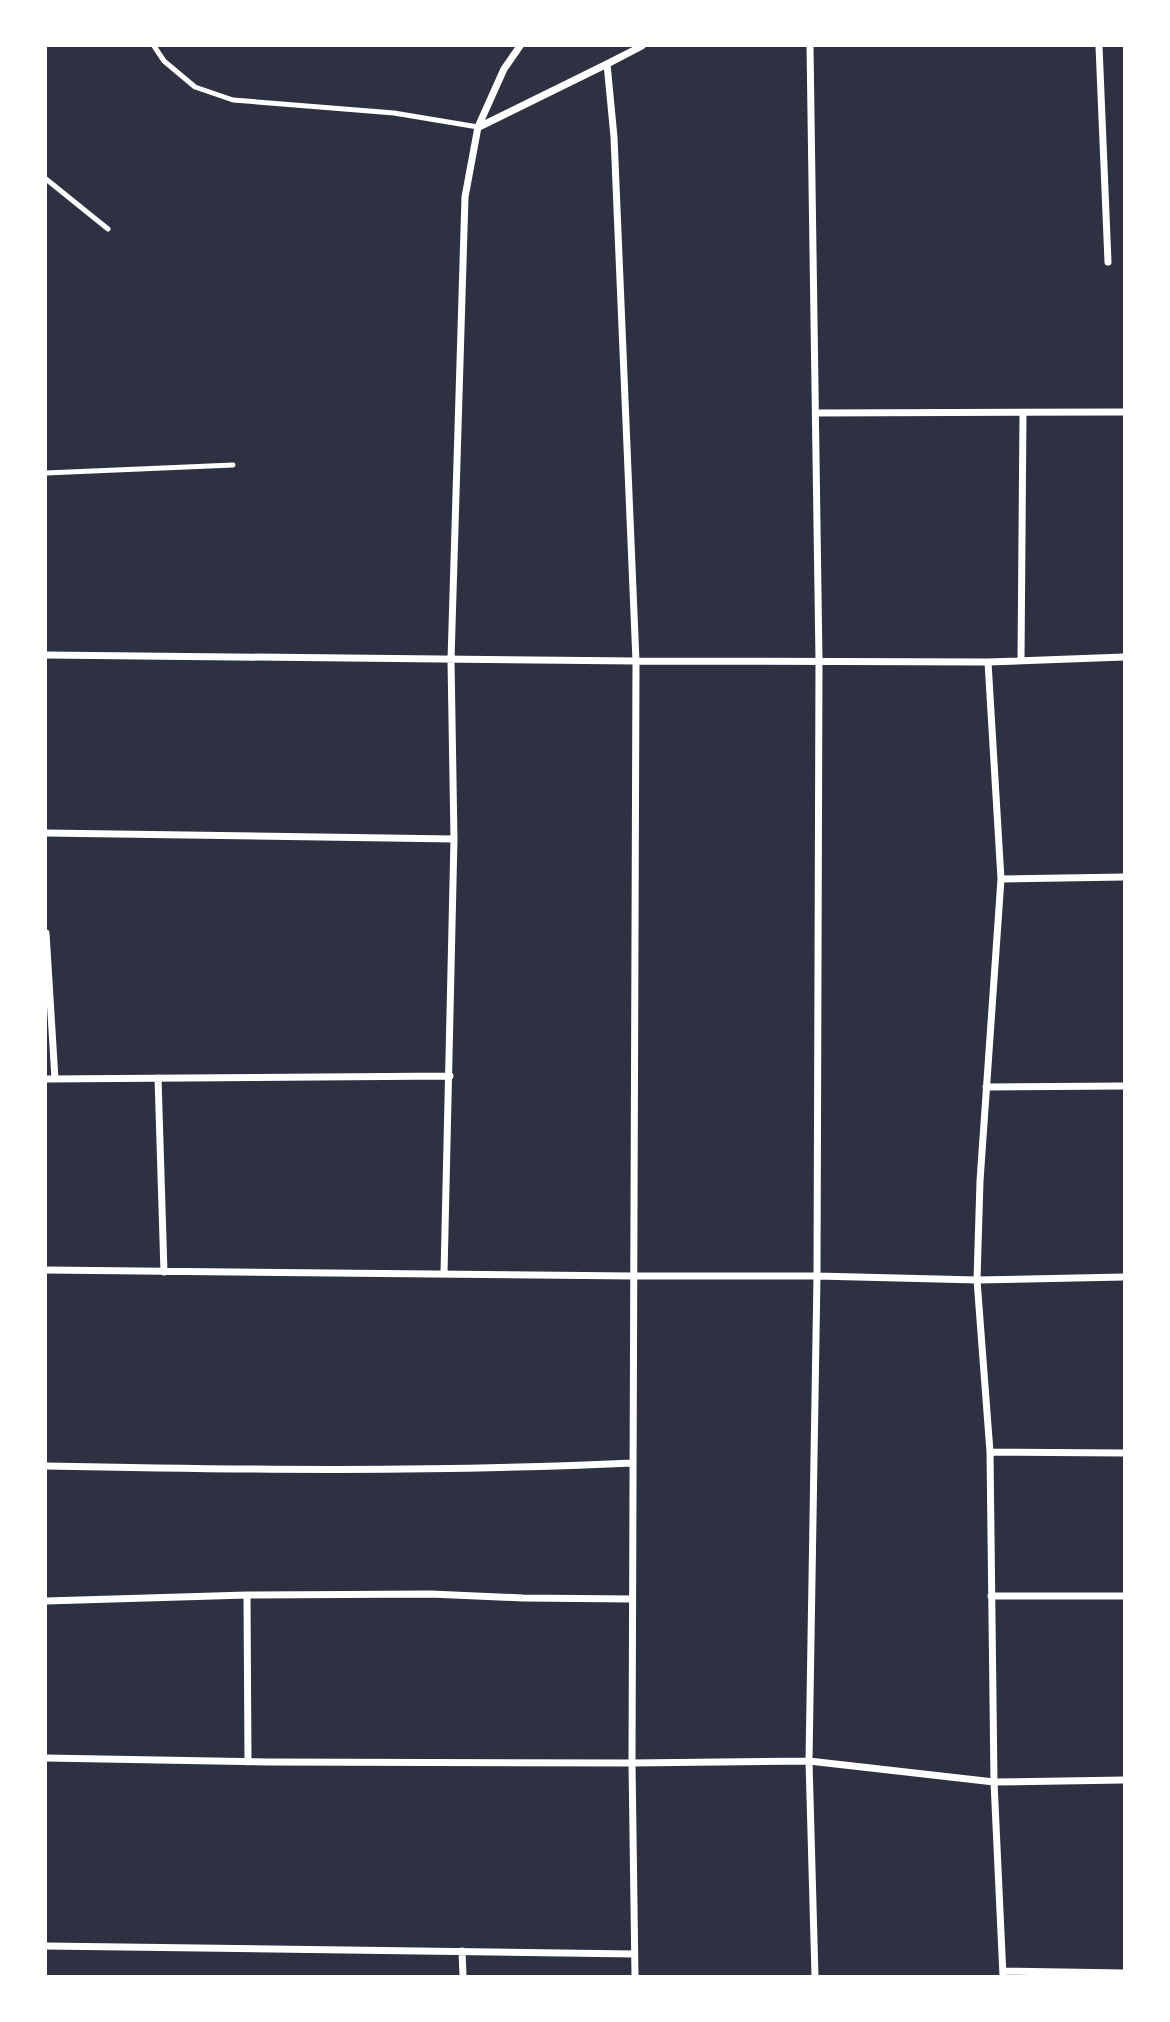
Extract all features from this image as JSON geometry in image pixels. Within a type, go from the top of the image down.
[{"type":"street","points":[[444,1275],[454,839],[451,660],[465,197],[478,127],[504,69],[520,46]]},
{"type":"street","points":[[478,127],[642,46]]},
{"type":"street","points":[[810,46],[819,661],[817,1276],[809,1761],[815,1976]]},
{"type":"street","points":[[1099,46],[1108,262]]},
{"type":"street","points":[[607,64],[614,137],[636,661],[632,1599],[635,1976]]},
{"type":"street","points":[[816,414],[1125,412]]},
{"type":"street","points":[[1021,660],[1023,413]]},
{"type":"street","points":[[46,655],[988,662],[1125,657]]},
{"type":"street","points":[[988,662],[1001,879],[980,1181],[977,1280],[990,1452],[994,1782],[1003,1974],[1125,1973]]},
{"type":"street","points":[[46,833],[454,839]]},
{"type":"street","points":[[1001,879],[1125,877]]},
{"type":"street","points":[[46,933],[55,1079]]},
{"type":"street","points":[[46,1079],[450,1076]]},
{"type":"street","points":[[158,1078],[164,1272]]},
{"type":"street","points":[[986,1087],[1125,1086]]},
{"type":"street","points":[[46,1270],[817,1276],[977,1280],[1125,1277]]},
{"type":"street","points":[[990,1452],[1125,1453]]},
{"type":"street","points":[[46,1466],[279,1470],[523,1468],[633,1463]]},
{"type":"street","points":[[46,1601],[247,1595],[431,1594],[632,1599]]},
{"type":"street","points":[[247,1595],[248,1762]]},
{"type":"street","points":[[991,1596],[1125,1596]]},
{"type":"street","points":[[46,1758],[248,1762],[809,1761],[994,1782],[1125,1780]]},
{"type":"street","points":[[46,1946],[634,1954]]},
{"type":"street","points":[[462,1951],[463,1976]]},
{"type":"lane","points":[[155,46],[164,61],[195,87],[233,100],[394,113],[478,127]]},
{"type":"lane","points":[[46,179],[108,229]]},
{"type":"lane","points":[[46,473],[233,465]]}]
